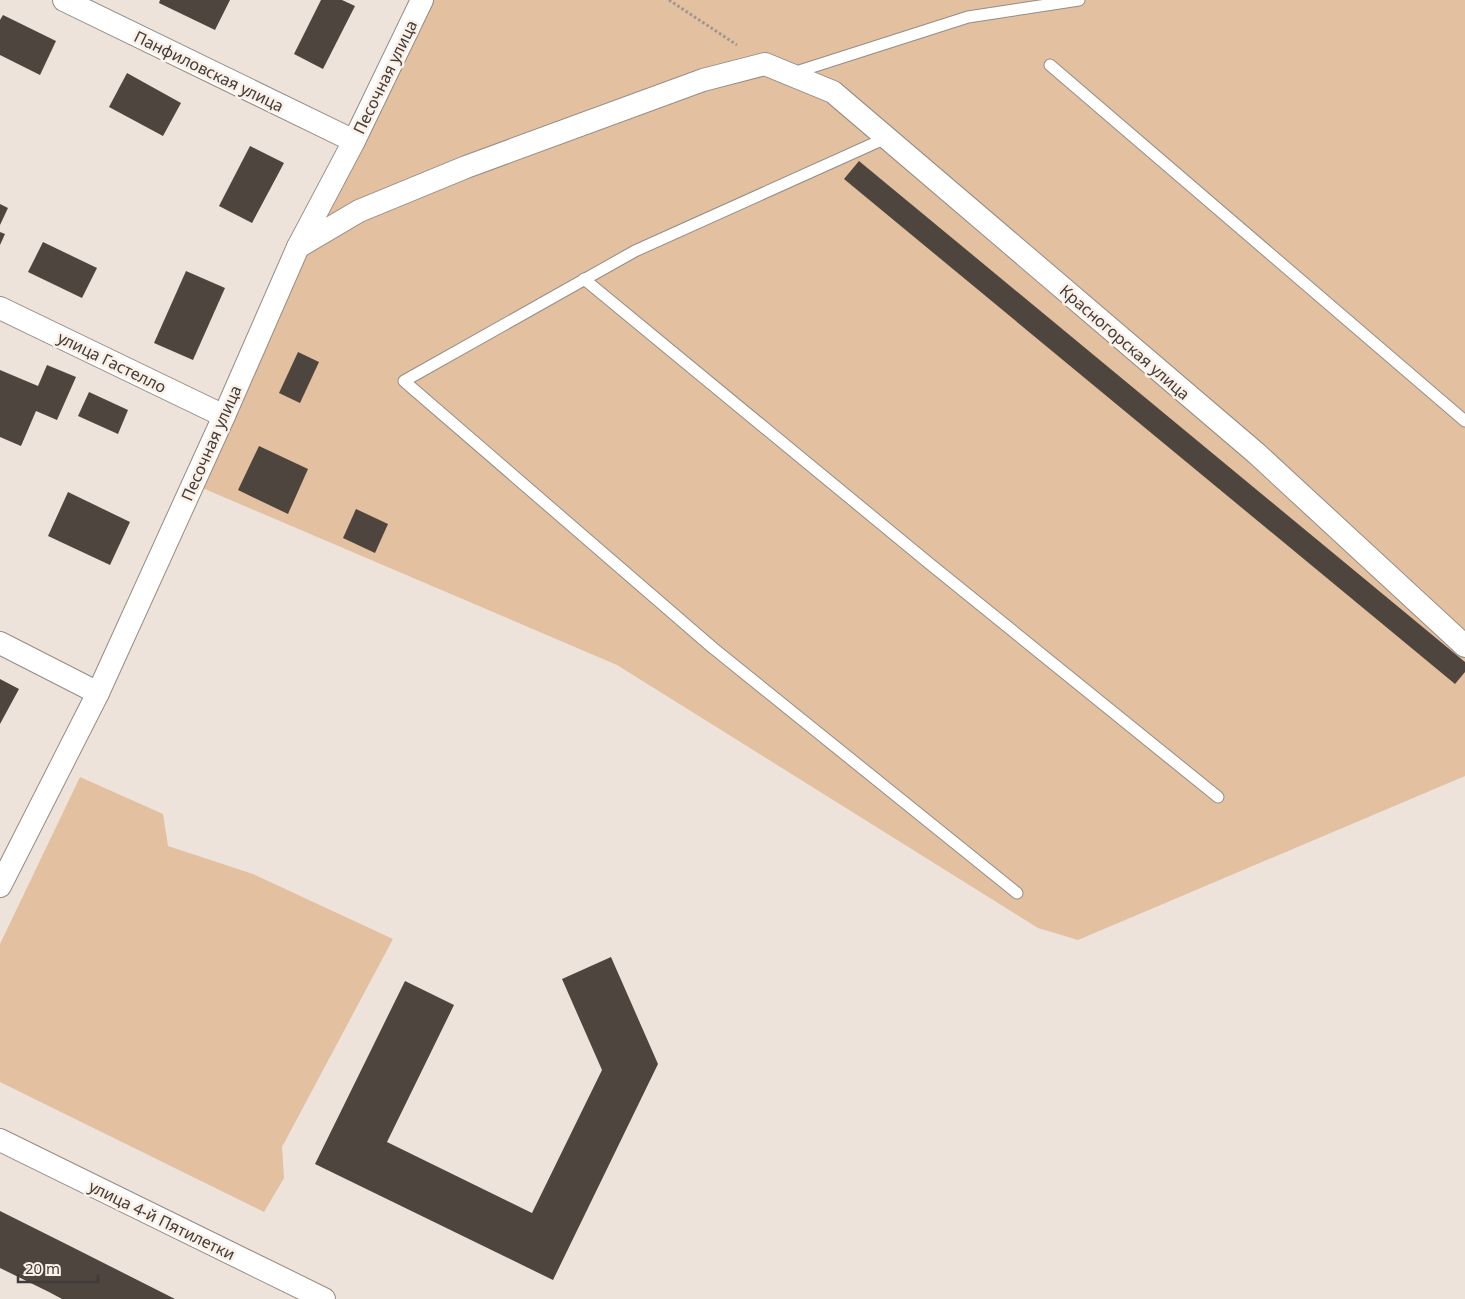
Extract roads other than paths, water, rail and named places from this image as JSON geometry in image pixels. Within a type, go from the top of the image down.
[{"type":"street","name":"Панфиловская улица","points":[[64,0],[354,141]]},
{"type":"street","name":"Песочная улица","points":[[0,886],[98,693],[224,416],[298,247],[354,141],[422,0]]},
{"type":"street","name":"Красногорская улица","points":[[298,247],[359,211],[466,167],[703,80],[766,64],[833,92],[1256,453],[1465,646]]},
{"type":"street","name":"улица Гастелло","points":[[0,308],[224,416]]},
{"type":"street","points":[[0,643],[98,693]]},
{"type":"street","name":"улица 4-й Пятилетки","points":[[0,1140],[324,1299]]},
{"type":"lane","points":[[789,74],[968,17],[1079,0]]},
{"type":"lane","points":[[1050,66],[1465,421]]},
{"type":"lane","points":[[886,138],[634,251],[404,381],[713,648],[1017,892]]},
{"type":"lane","points":[[584,279],[930,564],[1218,797]]}]
